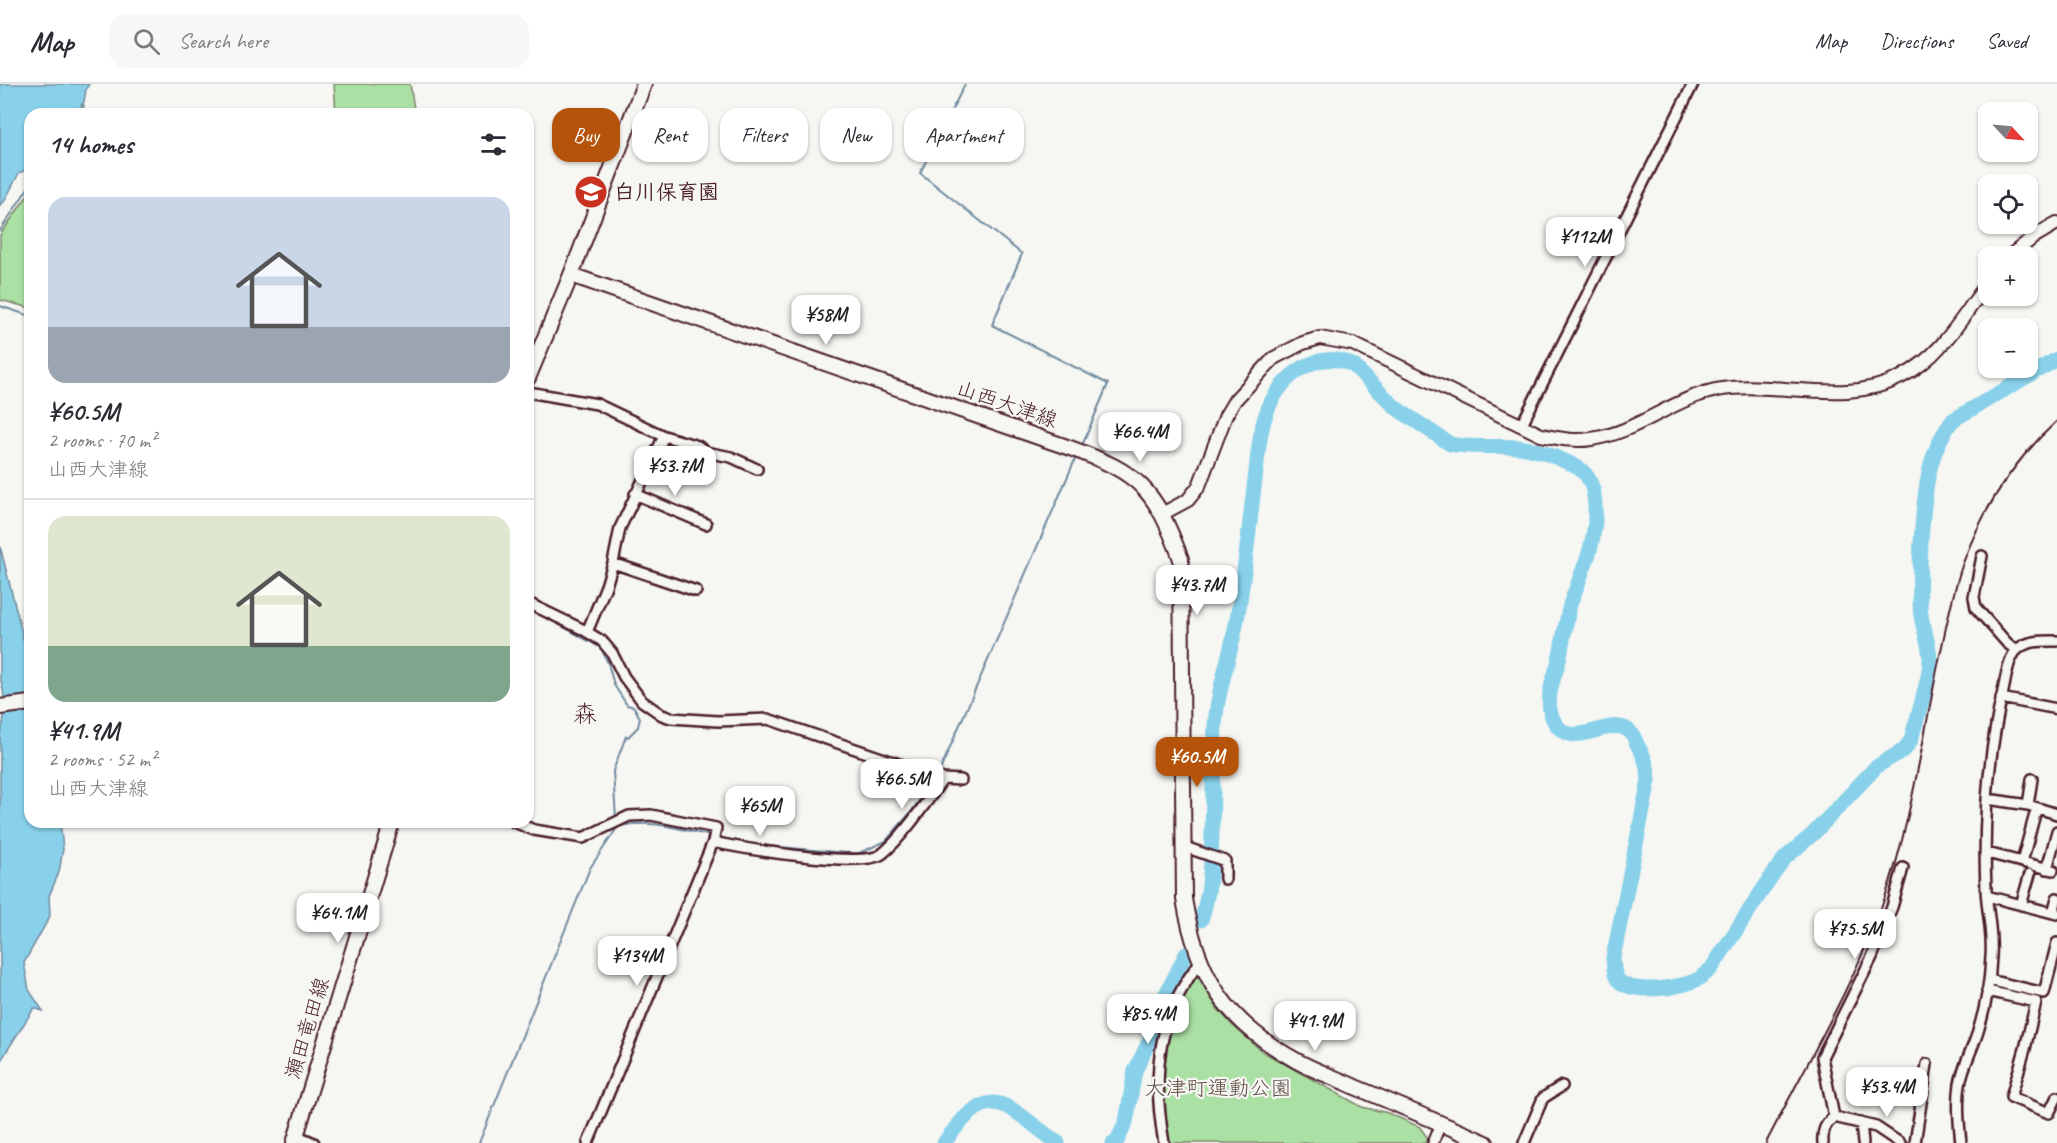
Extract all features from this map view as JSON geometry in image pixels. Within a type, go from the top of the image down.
[{"type":"main road","points":[[534,364],[571,275],[644,84]]},
{"type":"main road","name":"山西大津線","points":[[571,275],[1084,453],[1136,479],[1149,493],[1162,514],[1181,558],[1184,899],[1189,927],[1200,962],[1210,981],[1238,1020],[1261,1039],[1298,1062],[1486,1143]]},
{"type":"main road","points":[[0,707],[24,705]]},
{"type":"main road","name":"瀬田竜田線","points":[[295,1139],[390,828]]},
{"type":"street","points":[[1521,426],[1693,84]]},
{"type":"street","points":[[2022,246],[2057,223]]},
{"type":"street","points":[[1162,514],[1188,500],[1199,486],[1226,415],[1235,400],[1274,358],[1303,343],[1320,338],[1353,344],[1541,435],[1571,440],[1591,439],[1617,433],[1697,396],[1719,390],[1739,388],[1831,391],[1883,385],[1920,366],[1937,352],[1978,296]]},
{"type":"street","points":[[534,393],[597,404],[664,436],[698,446],[706,452],[731,457],[757,469]]},
{"type":"street","points":[[587,632],[595,618],[613,563],[620,528],[664,436]]},
{"type":"street","points":[[635,494],[706,524]]},
{"type":"street","points":[[1982,556],[1974,597],[1976,608],[2016,650]]},
{"type":"street","points":[[613,563],[696,591]]},
{"type":"street","points":[[534,606],[587,632],[602,642],[612,653],[624,677],[642,700],[662,715],[671,718],[718,722],[768,719],[944,779],[961,780]]},
{"type":"street","points":[[1961,1143],[1960,1083],[1980,1027],[1988,986],[1992,931],[1987,896],[1987,799],[1990,754],[2001,698],[2016,650],[2026,643],[2057,641]]},
{"type":"street","points":[[2001,698],[2057,709]]},
{"type":"street","points":[[2028,805],[2032,778]]},
{"type":"street","points":[[713,842],[803,856],[853,860],[874,858],[881,854],[903,830],[944,779]]},
{"type":"street","points":[[1987,799],[2028,805],[2057,814]]},
{"type":"street","points":[[529,828],[583,838],[629,816],[651,814],[716,828],[713,842],[588,1143]]},
{"type":"street","points":[[2022,862],[2035,814]]},
{"type":"street","points":[[1987,853],[2050,869],[2057,831]]},
{"type":"street","points":[[1182,846],[1225,861],[1225,879]]},
{"type":"street","points":[[1834,1117],[1822,1057],[1872,957],[1892,907],[1903,868]]},
{"type":"street","points":[[2021,905],[2030,874]]},
{"type":"street","points":[[1987,896],[2055,914],[2057,898]]},
{"type":"street","points":[[1988,986],[2044,993],[2057,943]]},
{"type":"street","points":[[1164,1143],[1157,1102],[1161,1048],[1169,1012],[1184,983],[1200,962]]},
{"type":"street","points":[[1988,986],[2036,1002],[2011,1097],[2053,1115],[2057,1097]]},
{"type":"street","points":[[1915,1143],[1927,1064]]},
{"type":"street","points":[[1524,1143],[1543,1098],[1562,1086]]},
{"type":"street","points":[[1834,1117],[1876,1127],[1900,1143]]},
{"type":"street","points":[[1823,1143],[1822,1133],[1827,1123],[1834,1117]]},
{"type":"street","points":[[1432,1143],[1441,1124]]},
{"type":"street","points":[[1861,1124],[1863,1143]]},
{"type":"street","points":[[295,1139],[314,1143]]},
{"type":"green space","points":[[334,84],[410,84],[414,108],[336,108]]},
{"type":"green space","points":[[24,201],[24,306],[0,300],[0,235]]},
{"type":"green space","name":"大津町運動公園","points":[[1197,974],[1217,1008],[1233,1026],[1263,1052],[1362,1107],[1388,1113],[1420,1127],[1429,1140],[1435,1143],[1168,1143],[1164,1099],[1166,1055],[1176,1012]]},
{"type":"water","points":[[0,84],[89,84],[80,108],[24,108],[24,171],[19,173],[4,202],[0,205]]},
{"type":"water","points":[[0,546],[24,641],[24,828],[61,828],[63,849],[59,872],[49,896],[50,916],[24,963],[29,990],[43,1011],[34,1008],[0,1062],[0,735],[4,706],[0,678]]},
{"type":"waterway","points":[[965,84],[920,173],[1022,254],[992,325],[1108,384],[1081,448]]},
{"type":"waterway","points":[[82,104],[82,108]]},
{"type":"waterway","points":[[0,231],[24,194]]},
{"type":"waterway","points":[[0,306],[24,314]]},
{"type":"waterway","points":[[1201,920],[1209,888],[1211,867],[1216,713],[1240,602],[1261,435],[1265,417],[1274,397],[1282,386],[1303,368],[1315,362],[1328,360],[1341,361],[1354,366],[1396,408],[1450,444],[1519,447],[1533,450],[1575,466],[1588,478],[1595,506],[1593,536],[1570,605],[1560,657],[1550,690],[1549,704],[1552,717],[1560,729],[1569,734],[1614,727],[1624,728],[1632,734],[1646,762],[1649,780],[1613,958],[1615,973],[1619,981],[1635,988],[1647,989],[1683,985],[1700,978],[1711,969],[1785,858],[1813,834],[1876,767],[1905,749],[1911,740],[1925,689],[1930,660],[1922,621],[1919,588],[1925,494],[1937,447],[1953,420],[2057,359]]},
{"type":"waterway","points":[[938,775],[1077,455]]},
{"type":"waterway","points":[[534,611],[601,648],[614,685],[627,705],[634,707],[640,718],[638,727],[628,737],[626,736],[613,771],[616,819]]},
{"type":"waterway","points":[[717,837],[758,845],[857,854],[886,841],[935,779]]},
{"type":"waterway","points":[[617,827],[653,824],[711,836]]},
{"type":"waterway","points":[[479,1143],[590,868],[617,828]]},
{"type":"waterway","points":[[1113,1143],[1117,1141],[1126,1122],[1135,1071],[1153,1033],[1159,1008],[1186,954]]},
{"type":"waterway","points":[[944,1143],[975,1109],[987,1104],[1000,1104],[1012,1109],[1058,1143]]},
{"type":"railway","points":[[1766,1143],[1844,994],[1883,903],[1909,813],[1952,599],[1971,543],[2001,486],[2027,452],[2057,421]]},
{"type":"place","name":"白川保育園","points":[[591,192]]},
{"type":"district","name":"森","points":[[585,714]]}]
